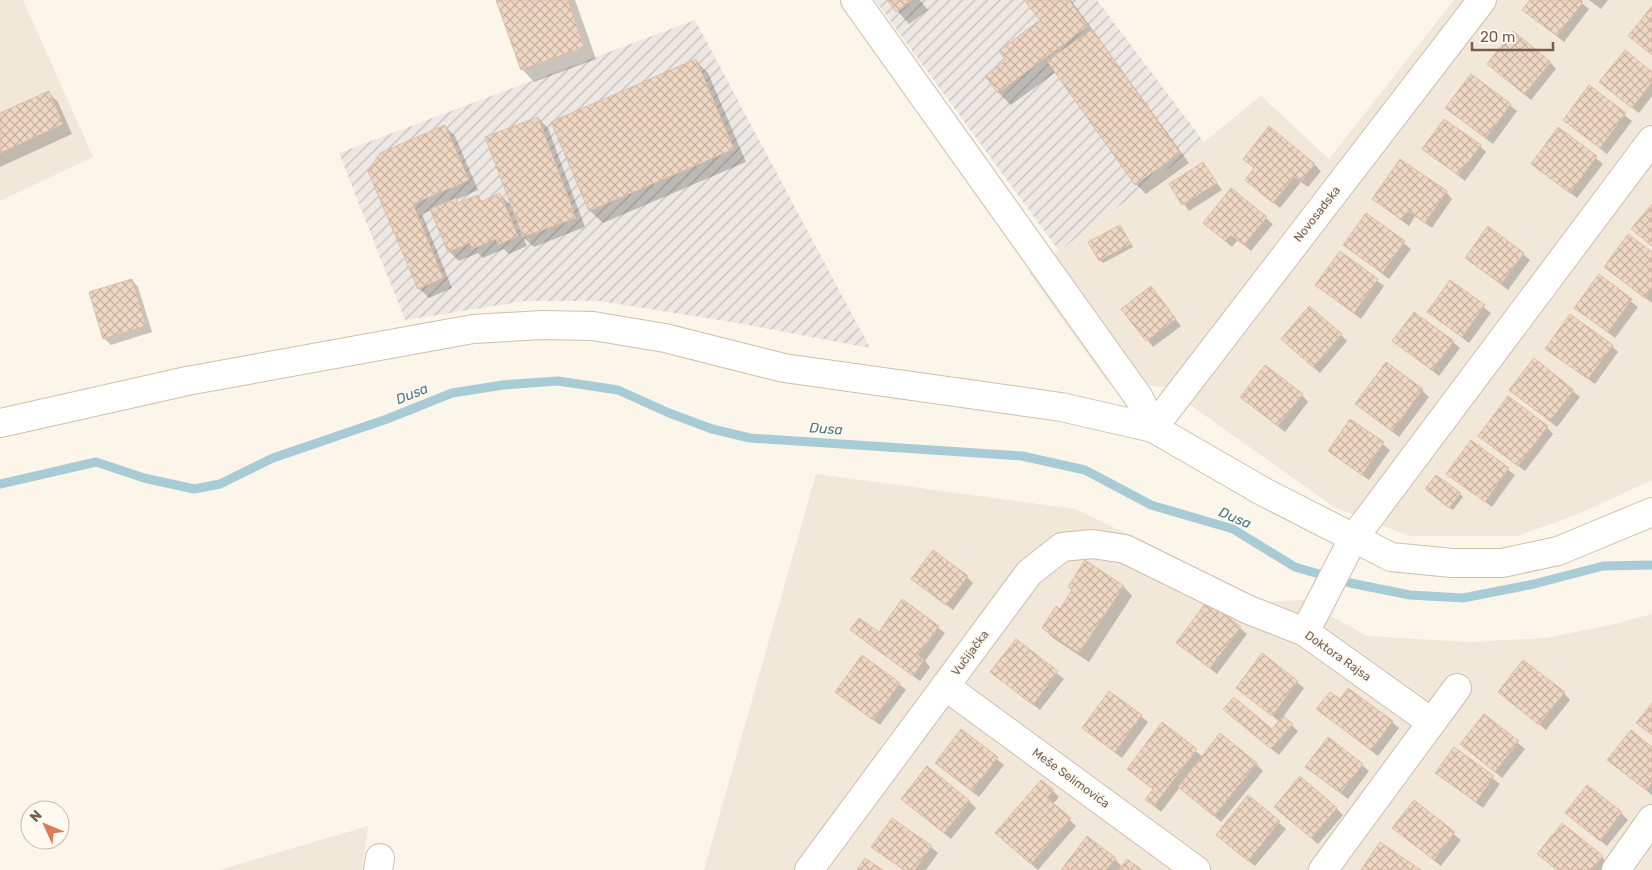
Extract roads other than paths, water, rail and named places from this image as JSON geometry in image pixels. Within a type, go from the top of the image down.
[{"type":"street","points":[[855,0],[1139,398],[1153,428]]},
{"type":"street","name":"Novosadska","points":[[1153,428],[1482,0]]},
{"type":"street","points":[[1310,623],[1349,548],[1652,140]]},
{"type":"street","points":[[0,423],[37,413],[187,381],[474,329],[542,325],[593,326],[665,338],[784,368],[1061,407],[1153,428],[1264,492],[1349,548],[1390,557],[1452,563],[1502,563],[1558,551],[1652,512]]},
{"type":"street","name":"Vučijačka","points":[[809,870],[1029,573],[1062,547],[1092,544],[1126,549],[1184,577]]},
{"type":"street","name":"Doktora Rajsa","points":[[1184,577],[1249,610],[1310,623],[1431,722]]},
{"type":"street","name":"Meše Selimovića","points":[[945,686],[1196,870]]},
{"type":"street","points":[[1323,870],[1457,688]]},
{"type":"street","points":[[1616,870],[1652,820]]},
{"type":"waterway","name":"Dusa","points":[[0,484],[96,462],[144,478],[194,489],[220,484],[273,458],[387,419],[452,393],[503,385],[558,381],[618,390],[669,413],[712,429],[750,438],[1022,456],[1085,470],[1151,505],[1233,529],[1295,567],[1350,583],[1410,595],[1463,598],[1534,584],[1603,566],[1652,565]]}]
